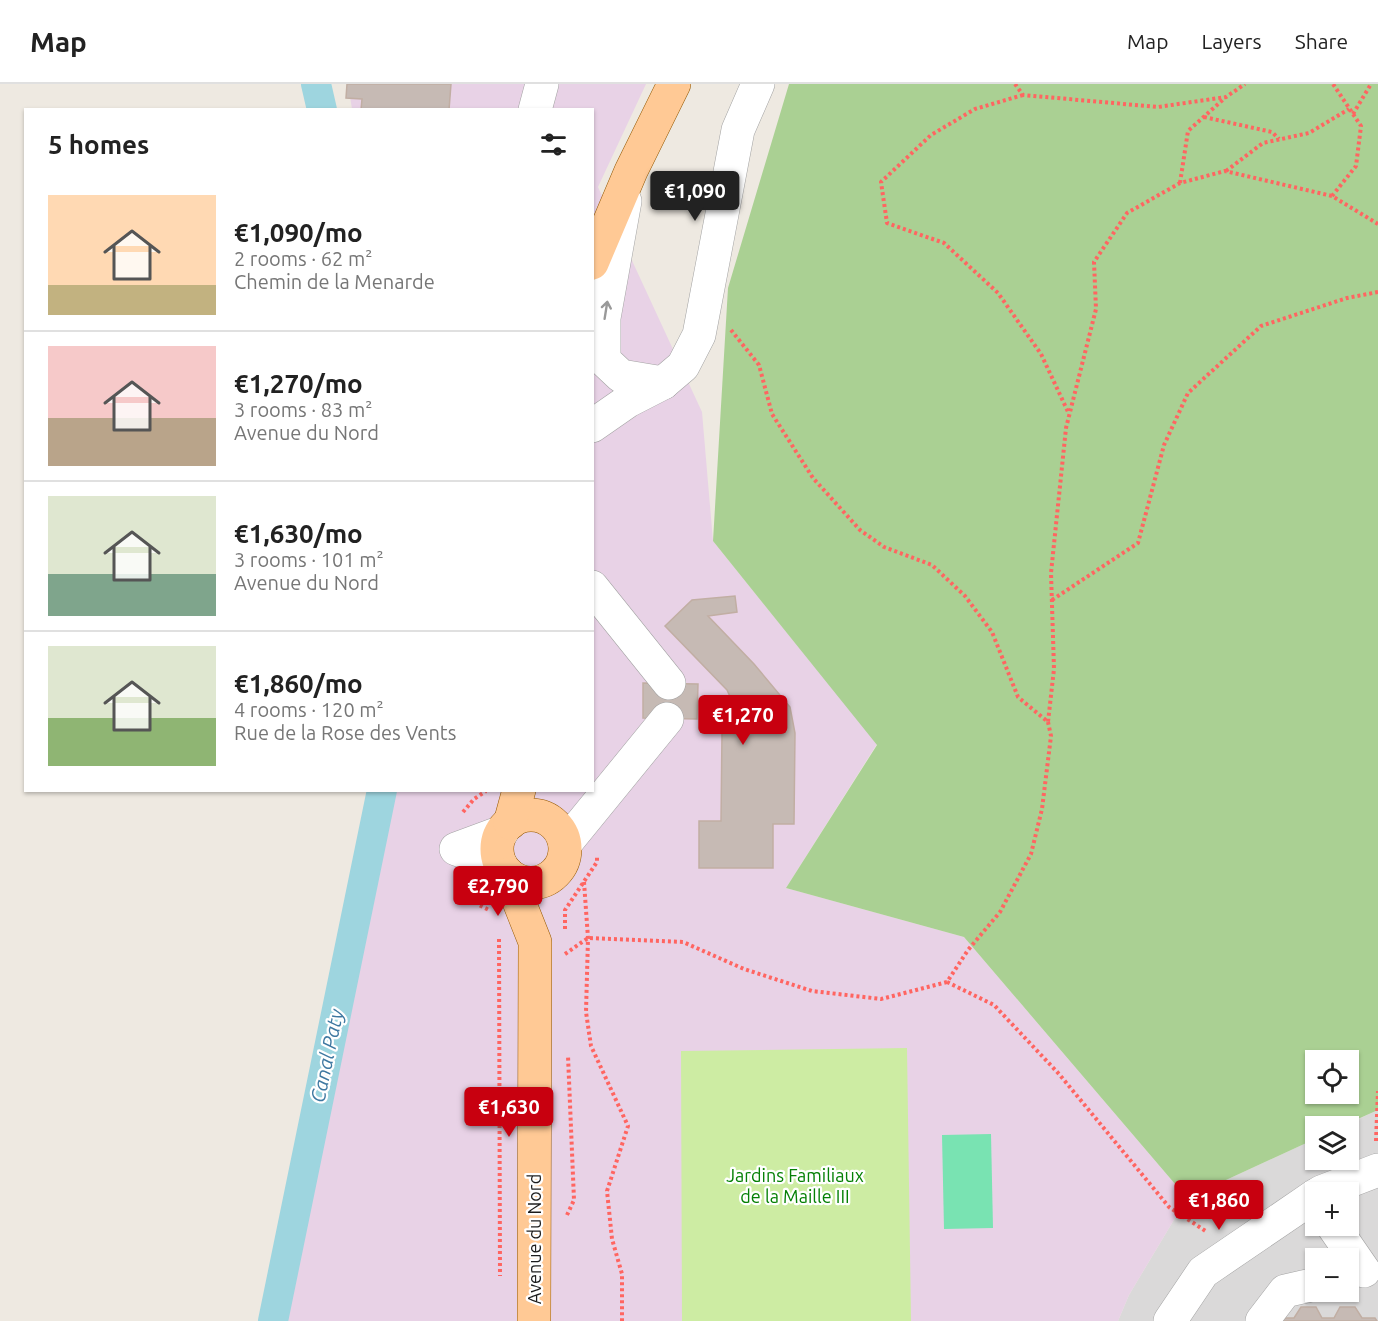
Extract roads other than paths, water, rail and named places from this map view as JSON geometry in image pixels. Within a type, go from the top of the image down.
[{"type":"main road","points":[[594,255],[631,171],[674,84]]},
{"type":"main road","points":[[518,792],[498,842],[505,870],[516,880],[535,883],[568,878]]},
{"type":"main road","points":[[546,792],[559,834],[561,867],[568,878]]},
{"type":"main road","points":[[506,827],[532,815],[544,818],[559,834]]},
{"type":"main road","name":"Avenue du Nord","points":[[505,870],[535,942],[534,1321]]},
{"type":"main road","points":[[535,942],[568,878]]},
{"type":"street","points":[[536,108],[542,84]]},
{"type":"street","points":[[594,425],[628,401],[663,383],[683,366],[699,335],[738,130],[758,84]]},
{"type":"street","points":[[631,171],[604,318],[604,360],[621,376],[663,383]]},
{"type":"street","points":[[594,589],[669,683]]},
{"type":"street","points":[[559,834],[667,719]]},
{"type":"street","points":[[1350,1182],[1376,1171]]},
{"type":"street","points":[[1170,1321],[1203,1272],[1305,1203]]},
{"type":"street","points":[[1340,1236],[1364,1271]]},
{"type":"street","points":[[1262,1321],[1285,1292],[1305,1287]]},
{"type":"waterway","name":"Canal Paty","points":[[316,84],[322,108]]},
{"type":"waterway","name":"Canal Paty","points":[[273,1321],[382,792]]},
{"type":"park label","name":"Jardins Familiaux de la Maille III","points":[[795,1186]]}]
